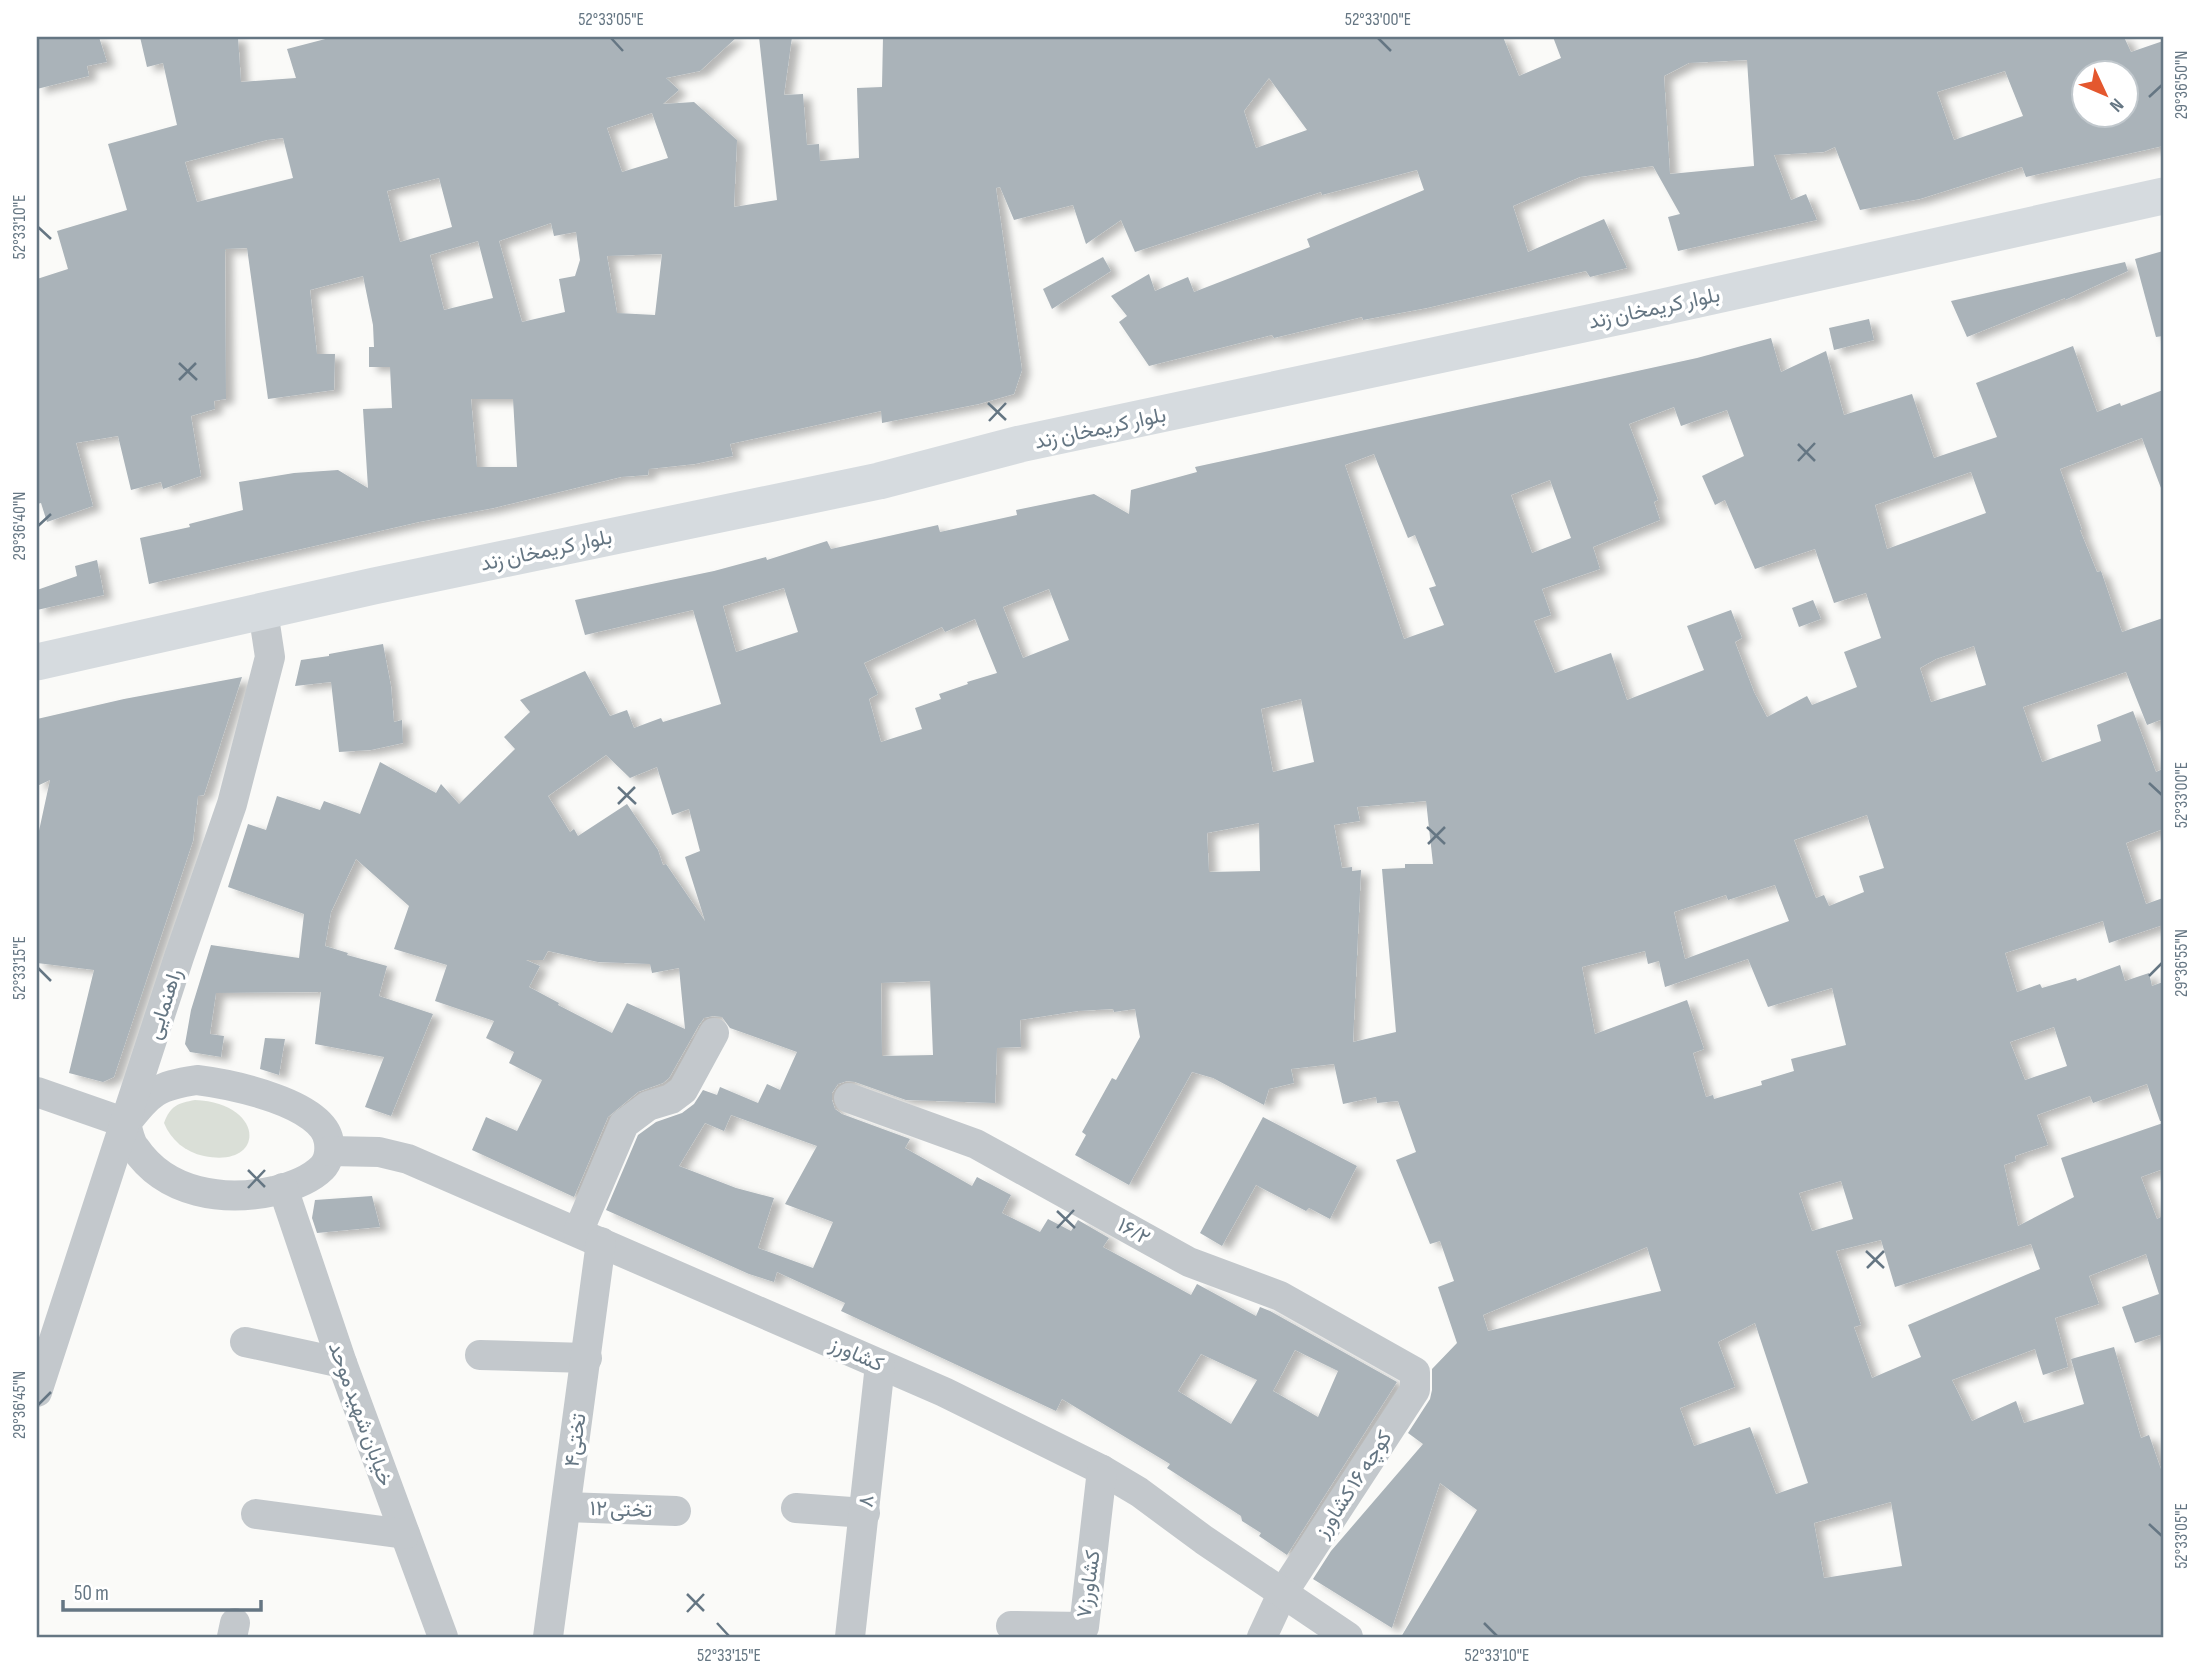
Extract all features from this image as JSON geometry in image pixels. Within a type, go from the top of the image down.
[{"type":"main road","name":"بلوار کریمخان زند","points":[[37,662],[263,611],[880,481],[1010,447],[2163,196]]},
{"type":"street","name":"راهنمایی","points":[[37,1392],[179,957],[232,804],[270,657],[263,611]]},
{"type":"street","name":"تختی۴","points":[[548,1637],[587,1358],[589,1237],[624,1124],[648,1106],[671,1099],[684,1090],[714,1033]]},
{"type":"street","points":[[197,1080],[226,1083],[299,1109],[318,1122],[329,1136],[330,1151],[323,1167],[307,1179],[283,1188],[244,1196],[219,1196],[195,1192],[153,1168],[134,1147],[126,1123],[150,1094],[171,1084],[197,1080]]},
{"type":"street","points":[[37,1092],[126,1123]]},
{"type":"street","name":"۱۶/۲","points":[[849,1098],[976,1144],[1189,1262],[1280,1296],[1415,1372]]},
{"type":"street","name":"کشاورز","points":[[330,1151],[379,1152],[408,1159],[944,1392],[1102,1470],[1139,1492],[1282,1594],[1348,1637]]},
{"type":"street","name":"خیابان شهید موحد","points":[[283,1188],[342,1363],[443,1637]]},
{"type":"street","points":[[245,1342],[342,1363]]},
{"type":"street","points":[[480,1355],[587,1358]]},
{"type":"street","name":"۸","points":[[850,1637],[880,1365]]},
{"type":"street","name":"کوچه ۱۶ کشاورز","points":[[1262,1637],[1282,1594],[1415,1390],[1415,1372]]},
{"type":"street","name":"۷کشاورز","points":[[1011,1626],[1084,1628],[1102,1470]]},
{"type":"street","name":"۱۲ تختی","points":[[566,1507],[676,1511]]},
{"type":"street","points":[[796,1508],[865,1513]]},
{"type":"street","points":[[256,1514],[405,1534]]},
{"type":"shaded area","points":[[195,1100],[218,1104],[235,1112],[245,1122],[249,1134],[247,1145],[239,1153],[224,1157],[204,1156],[185,1148],[171,1135],[164,1123],[169,1113],[179,1104]]},
{"type":"building","points":[[37,37],[99,37],[107,62],[87,66],[89,76],[37,89]]},
{"type":"building","points":[[140,37],[238,37],[241,82],[296,78],[287,49],[333,37],[737,37],[700,71],[666,78],[679,90],[663,104],[694,102],[737,140],[734,207],[777,200],[759,37],[792,37],[784,95],[803,94],[807,145],[819,144],[820,161],[859,158],[857,88],[882,87],[883,37],[1503,37],[1519,76],[1561,58],[1553,37],[2124,37],[2131,52],[2163,41],[2163,146],[2026,177],[2022,167],[1920,199],[1860,210],[1835,147],[1824,152],[1774,155],[1791,200],[1806,194],[1817,220],[1678,251],[1668,217],[1680,214],[1653,166],[1580,177],[1513,206],[1528,252],[1604,219],[1627,268],[1590,277],[1586,271],[1427,308],[1363,320],[1362,317],[1274,338],[1272,335],[1149,366],[1119,322],[1127,316],[1111,296],[1149,274],[1155,291],[1188,277],[1194,292],[1310,247],[1307,239],[1424,190],[1417,170],[1322,195],[1321,192],[1135,252],[1121,220],[1086,244],[1073,205],[1014,220],[1000,187],[996,188],[1022,370],[1014,394],[979,404],[882,423],[881,411],[730,444],[733,456],[649,469],[648,475],[621,477],[494,508],[419,522],[149,584],[140,538],[190,527],[189,524],[243,510],[239,482],[294,473],[338,470],[368,488],[363,409],[392,408],[390,367],[369,367],[369,347],[374,347],[373,325],[363,276],[310,290],[317,354],[335,354],[334,390],[268,399],[247,248],[225,249],[226,399],[214,401],[215,409],[191,416],[201,476],[163,489],[161,482],[131,490],[118,436],[76,443],[93,506],[47,522],[41,503],[37,504],[37,279],[68,269],[57,231],[127,210],[108,144],[177,125],[163,63],[147,67]],"holes":[[[1747,60],[1754,166],[1670,174],[1664,76],[1689,63]],[[2005,71],[2023,116],[1954,140],[1937,92]],[[1269,78],[1307,130],[1256,148],[1244,111]],[[652,113],[668,158],[622,172],[607,128]],[[283,138],[293,178],[197,202],[185,162]],[[439,178],[452,227],[400,242],[387,191]],[[551,223],[554,236],[576,232],[580,260],[575,276],[559,279],[565,312],[522,322],[499,241]],[[478,241],[493,298],[444,310],[430,255]],[[662,254],[655,315],[617,313],[607,256]],[[471,399],[513,399],[517,467],[477,467]]]},
{"type":"building","points":[[2163,251],[2163,336],[2156,337],[2135,259]]},
{"type":"building","points":[[1103,257],[1111,271],[1052,309],[1043,289]]},
{"type":"building","points":[[2125,262],[2128,271],[2065,300],[1967,337],[1951,301]]},
{"type":"building","points":[[1869,319],[1874,340],[1834,350],[1829,328]]},
{"type":"building","points":[[1771,338],[1781,372],[1826,351],[1844,415],[1912,394],[1934,458],[1997,437],[1976,383],[2073,346],[2097,412],[2163,390],[2163,488],[2142,438],[2060,469],[2080,530],[2097,572],[2101,571],[2122,632],[2163,618],[2163,719],[2147,725],[2126,672],[2023,707],[2042,762],[2101,741],[2097,725],[2133,711],[2156,772],[2163,769],[2163,829],[2126,843],[2146,904],[2163,898],[2163,925],[2109,943],[2103,921],[2005,953],[2017,992],[2040,984],[2042,988],[2076,978],[2077,981],[2120,965],[2125,981],[2149,973],[2152,986],[2163,982],[2163,1121],[2160,1121],[2147,1084],[2093,1103],[2090,1096],[2037,1115],[2048,1145],[2015,1156],[2016,1161],[2004,1165],[2018,1226],[2074,1197],[2061,1158],[2163,1123],[2163,1169],[2141,1177],[2157,1219],[2163,1216],[2163,1334],[2135,1343],[2122,1307],[2159,1294],[2146,1254],[2089,1276],[2099,1304],[2055,1318],[2068,1367],[2043,1375],[2035,1349],[1952,1380],[1972,1421],[2016,1401],[2024,1423],[2084,1404],[2071,1359],[2114,1347],[2141,1438],[2149,1435],[2163,1475],[2163,1637],[1401,1637],[1477,1510],[1440,1483],[1392,1628],[1313,1579],[1331,1551],[1423,1444],[1408,1433],[1430,1399],[1432,1369],[1457,1343],[1438,1287],[1454,1281],[1440,1241],[1430,1244],[1396,1160],[1416,1152],[1398,1101],[1377,1103],[1376,1097],[1343,1104],[1334,1064],[1291,1069],[1294,1083],[1269,1089],[1264,1105],[1213,1078],[1192,1072],[1129,1185],[1075,1155],[1086,1135],[1082,1132],[1112,1078],[1116,1080],[1140,1037],[1135,1009],[1114,1012],[1113,1009],[1078,1011],[1020,1020],[1021,1047],[997,1048],[995,1103],[906,1100],[847,1081],[838,1084],[832,1093],[835,1109],[842,1114],[910,1139],[905,1148],[972,1186],[977,1177],[1011,1195],[1002,1213],[1040,1232],[1048,1219],[1071,1231],[1078,1220],[1109,1238],[1103,1247],[1191,1295],[1197,1284],[1256,1316],[1260,1307],[1270,1311],[1397,1382],[1287,1555],[1259,1536],[1261,1533],[1242,1521],[1241,1516],[1167,1468],[1170,1464],[1062,1399],[1056,1411],[841,1311],[845,1303],[777,1272],[774,1282],[749,1274],[606,1210],[638,1135],[656,1122],[682,1113],[694,1104],[703,1090],[717,1095],[720,1087],[758,1103],[767,1084],[780,1090],[797,1052],[730,1028],[722,1017],[704,1018],[669,1078],[638,1092],[608,1117],[574,1197],[472,1150],[486,1117],[517,1131],[542,1080],[509,1063],[514,1052],[486,1038],[494,1021],[435,1001],[447,965],[394,949],[409,906],[356,859],[331,912],[325,946],[387,966],[379,996],[433,1014],[391,1116],[365,1107],[384,1057],[315,1044],[321,992],[216,993],[210,1034],[224,1036],[221,1057],[190,1052],[185,1044],[191,1010],[211,945],[299,958],[304,914],[228,887],[248,824],[266,830],[277,796],[320,810],[324,801],[360,814],[380,762],[436,793],[441,784],[459,804],[515,749],[504,737],[530,712],[520,700],[585,671],[610,716],[627,710],[634,728],[661,718],[663,722],[721,704],[693,610],[585,635],[575,600],[714,571],[766,557],[767,560],[827,541],[831,549],[938,525],[940,532],[1017,515],[1016,510],[1094,494],[1129,514],[1131,490],[1197,472],[1195,467],[1697,358]],"holes":[[[1674,407],[1681,426],[1727,410],[1744,456],[1702,476],[1715,505],[1725,500],[1755,569],[1815,549],[1834,603],[1866,593],[1881,638],[1844,652],[1857,687],[1812,705],[1807,696],[1767,717],[1754,692],[1735,642],[1742,638],[1731,610],[1687,626],[1704,670],[1627,700],[1611,653],[1555,673],[1534,621],[1551,615],[1542,589],[1600,569],[1593,547],[1660,520],[1654,502],[1658,500],[1629,424]],[[1374,454],[1408,538],[1415,535],[1436,586],[1429,588],[1444,625],[1404,639],[1345,465]],[[1971,472],[1986,513],[1887,549],[1875,505]],[[1550,480],[1571,538],[1532,553],[1511,495]],[[784,588],[798,632],[736,652],[723,606]],[[1049,589],[1069,640],[1023,658],[1003,607]],[[975,619],[997,673],[967,682],[968,684],[939,694],[941,699],[915,708],[922,729],[881,742],[869,699],[878,694],[864,663],[942,627],[945,632]],[[1974,646],[1986,685],[1931,702],[1920,668],[1936,659]],[[1301,699],[1314,762],[1273,772],[1261,709]],[[606,755],[630,778],[657,767],[672,815],[689,809],[700,851],[685,857],[705,921],[666,864],[663,865],[658,850],[627,804],[578,836],[574,829],[570,832],[548,796]],[[1426,801],[1433,864],[1405,864],[1405,868],[1382,869],[1396,1032],[1353,1042],[1361,870],[1342,868],[1334,825],[1360,821],[1357,807]],[[1867,815],[1884,868],[1859,876],[1864,892],[1829,906],[1824,895],[1816,898],[1794,840]],[[1259,823],[1260,871],[1209,872],[1207,833]],[[1775,885],[1789,921],[1685,959],[1674,912],[1726,895],[1728,900]],[[548,951],[598,962],[650,964],[652,973],[679,968],[685,1029],[627,1003],[612,1033],[529,987],[540,966],[526,960],[543,960]],[[1645,951],[1648,964],[1659,961],[1665,987],[1748,959],[1768,1007],[1832,988],[1846,1045],[1791,1059],[1794,1071],[1761,1081],[1762,1085],[1714,1099],[1713,1095],[1706,1097],[1693,1053],[1704,1049],[1687,1000],[1595,1034],[1582,967]],[[930,981],[933,1055],[882,1056],[881,983]],[[2054,1027],[2067,1066],[2025,1080],[2010,1042]],[[731,1115],[817,1146],[785,1204],[833,1222],[813,1268],[758,1248],[774,1198],[736,1188],[679,1166],[705,1123],[724,1131]],[[1841,1181],[1853,1219],[1812,1231],[1799,1193]],[[1881,1240],[1895,1287],[2031,1244],[2040,1269],[1908,1325],[1921,1357],[1872,1378],[1854,1327],[1861,1325],[1836,1251]],[[1647,1247],[1661,1291],[1488,1331],[1483,1315]],[[1755,1323],[1808,1483],[1776,1494],[1750,1427],[1694,1446],[1680,1408],[1735,1387],[1718,1342]],[[1295,1350],[1338,1371],[1318,1417],[1273,1391]],[[1201,1354],[1257,1380],[1231,1424],[1178,1391]],[[1891,1502],[1902,1566],[1824,1578],[1814,1523]]]},
{"type":"building","points":[[97,560],[104,595],[37,610],[37,590],[77,576],[75,566]]},
{"type":"building","points":[[1813,600],[1821,619],[1799,627],[1792,608]]},
{"type":"building","points":[[383,644],[394,722],[402,720],[403,743],[371,750],[339,752],[331,682],[295,686],[301,660]]},
{"type":"building","points":[[242,677],[204,795],[198,796],[193,841],[114,1077],[103,1082],[69,1073],[94,970],[37,963],[37,840],[50,780],[37,786],[37,719],[124,699]]},
{"type":"building","points":[[265,1038],[285,1039],[279,1075],[260,1069]]},
{"type":"building","points":[[1263,1117],[1357,1166],[1330,1219],[1309,1208],[1306,1211],[1256,1185],[1222,1246],[1200,1233]]},
{"type":"building","points":[[372,1196],[380,1227],[317,1233],[312,1218],[315,1200]]}]
